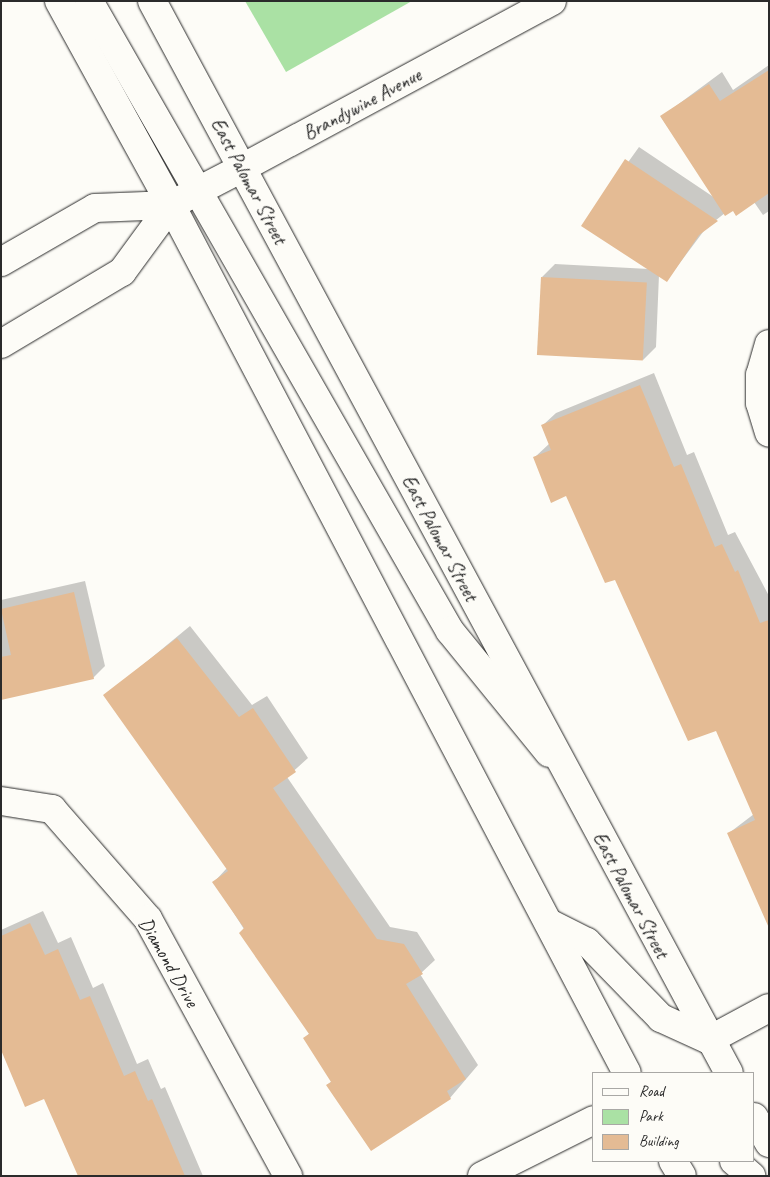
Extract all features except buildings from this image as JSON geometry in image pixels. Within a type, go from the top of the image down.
[{"type":"main road","points":[[59,1],[171,205],[551,924],[626,1072]]},
{"type":"main road","points":[[89,1],[124,67],[200,191],[450,631],[568,777]]},
{"type":"main road","name":"East Palomar Street","points":[[152,1],[727,1072]]},
{"type":"main road","name":"Brandywine Avenue","points":[[171,205],[552,1]]},
{"type":"main road","points":[[124,67],[171,205]]},
{"type":"main road","points":[[1,262],[95,208],[171,205]]},
{"type":"main road","points":[[1,344],[122,272],[171,205]]},
{"type":"main road","points":[[769,344],[760,375],[760,403],[769,433]]},
{"type":"main road","name":"Diamond Drive","points":[[1,801],[52,809],[148,919],[288,1176]]},
{"type":"main road","points":[[551,924],[587,942],[607,959],[661,1018],[709,1040],[769,1008]]},
{"type":"main road","points":[[755,1119],[769,1143]]},
{"type":"main road","points":[[482,1176],[592,1121]]},
{"type":"main road","points":[[674,1162],[682,1176]]},
{"type":"main road","points":[[735,1162],[751,1176]]},
{"type":"green space","points":[[245,1],[412,1],[286,72]]}]
